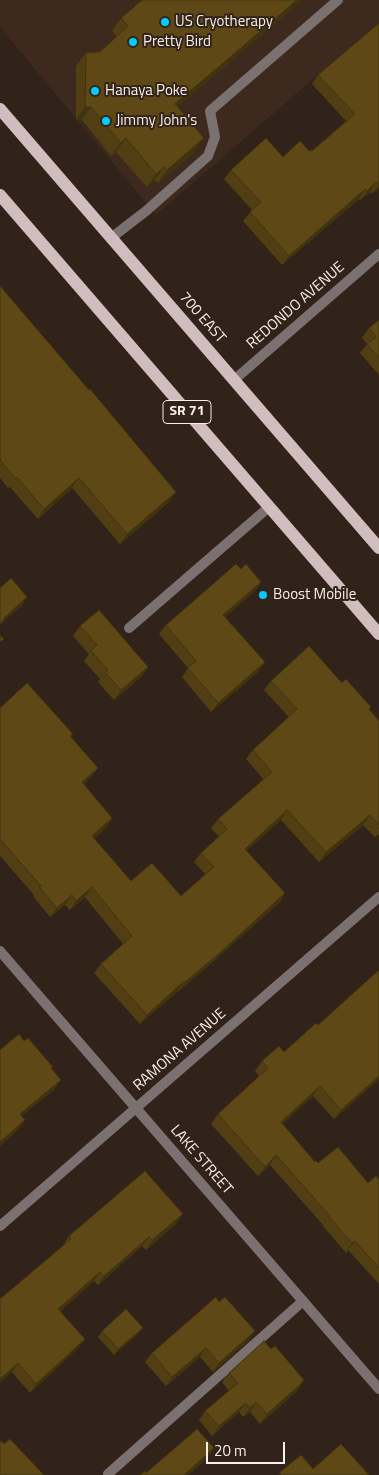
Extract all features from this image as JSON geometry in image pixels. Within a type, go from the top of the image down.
[{"type":"main road","name":"700 EAST","points":[[0,109],[379,548]]},
{"type":"main road","name":"SR 71","points":[[0,195],[379,634]]},
{"type":"street","points":[[111,238],[146,211],[208,156],[215,137],[210,111],[338,0]]},
{"type":"street","name":"REDONDO AVENUE","points":[[234,380],[379,254]]},
{"type":"street","points":[[129,628],[269,507]]},
{"type":"street","name":"RAMONA AVENUE","points":[[0,1226],[379,897]]},
{"type":"street","name":"LAKE STREET","points":[[0,951],[379,1389]]},
{"type":"street","points":[[108,1474],[303,1301]]},
{"type":"shaded area","points":[[0,0],[379,0],[379,22],[156,215],[0,27]]},
{"type":"building","points":[[142,0],[297,0],[175,104],[204,138],[167,170],[164,167],[156,174],[126,138],[121,143],[91,107],[85,107],[86,53],[100,52],[128,26],[121,18]]},
{"type":"building","points":[[379,23],[379,185],[376,182],[367,191],[365,189],[289,256],[250,212],[261,202],[231,170],[266,138],[283,157],[300,141],[309,151],[312,151],[355,114],[318,75]]},
{"type":"building","points":[[0,286],[90,389],[176,492],[127,534],[79,478],[44,509],[0,460]]},
{"type":"building","points":[[379,320],[379,358],[367,344],[376,337],[369,328]]},
{"type":"building","points":[[236,564],[241,569],[246,564],[261,582],[223,615],[265,662],[218,703],[188,668],[196,661],[166,625]]},
{"type":"building","points":[[11,578],[27,597],[0,624],[0,588]]},
{"type":"building","points":[[99,610],[148,667],[121,690],[105,672],[108,670],[91,651],[97,645],[80,626]]},
{"type":"building","points":[[309,646],[342,683],[346,679],[371,707],[369,709],[379,721],[379,825],[370,815],[326,852],[287,810],[245,849],[285,893],[222,951],[184,981],[147,1015],[101,964],[132,936],[92,887],[76,901],[72,895],[57,908],[39,887],[41,886],[0,839],[0,708],[27,683],[73,734],[70,736],[98,768],[82,782],[112,818],[92,836],[131,881],[152,863],[181,896],[214,867],[201,853],[227,829],[218,819],[272,772],[253,750],[297,709],[271,681]]},
{"type":"building","points":[[379,970],[379,1076],[341,1110],[320,1086],[281,1122],[315,1162],[318,1163],[338,1147],[368,1183],[376,1176],[379,1180],[379,1268],[355,1241],[352,1243],[276,1155],[265,1167],[218,1114],[268,1068],[262,1061],[279,1046],[284,1052],[316,1023],[318,1025]]},
{"type":"building","points":[[19,1034],[24,1041],[28,1038],[53,1067],[51,1068],[61,1080],[20,1114],[25,1120],[0,1142],[0,1050]]},
{"type":"building","points":[[145,1171],[183,1214],[152,1240],[149,1237],[104,1276],[100,1272],[58,1309],[85,1339],[36,1384],[18,1363],[0,1379],[0,1299],[71,1239],[69,1236]]},
{"type":"building","points":[[216,1297],[219,1302],[225,1297],[255,1331],[219,1363],[206,1348],[172,1377],[152,1353]]},
{"type":"building","points":[[126,1309],[143,1328],[118,1349],[102,1331]]},
{"type":"building","points":[[264,1341],[271,1349],[275,1346],[304,1380],[267,1414],[256,1402],[250,1408],[246,1403],[219,1426],[205,1411],[238,1383],[229,1373]]},
{"type":"building","points":[[197,1429],[214,1448],[184,1475],[140,1475],[145,1471],[146,1473]]},
{"type":"building","points":[[10,1439],[44,1475],[0,1475],[0,1440],[4,1444]]},
{"type":"building","points":[[341,1444],[369,1475],[281,1475],[279,1473],[301,1455],[313,1469]]},
{"type":"place","name":"US Cryotherapy","points":[[165,22]]},
{"type":"place","name":"Pretty Bird","points":[[133,42]]},
{"type":"place","name":"Hanaya Poke","points":[[95,91]]},
{"type":"place","name":"Jimmy John's","points":[[106,121]]},
{"type":"place","name":"Boost Mobile","points":[[263,595]]}]
